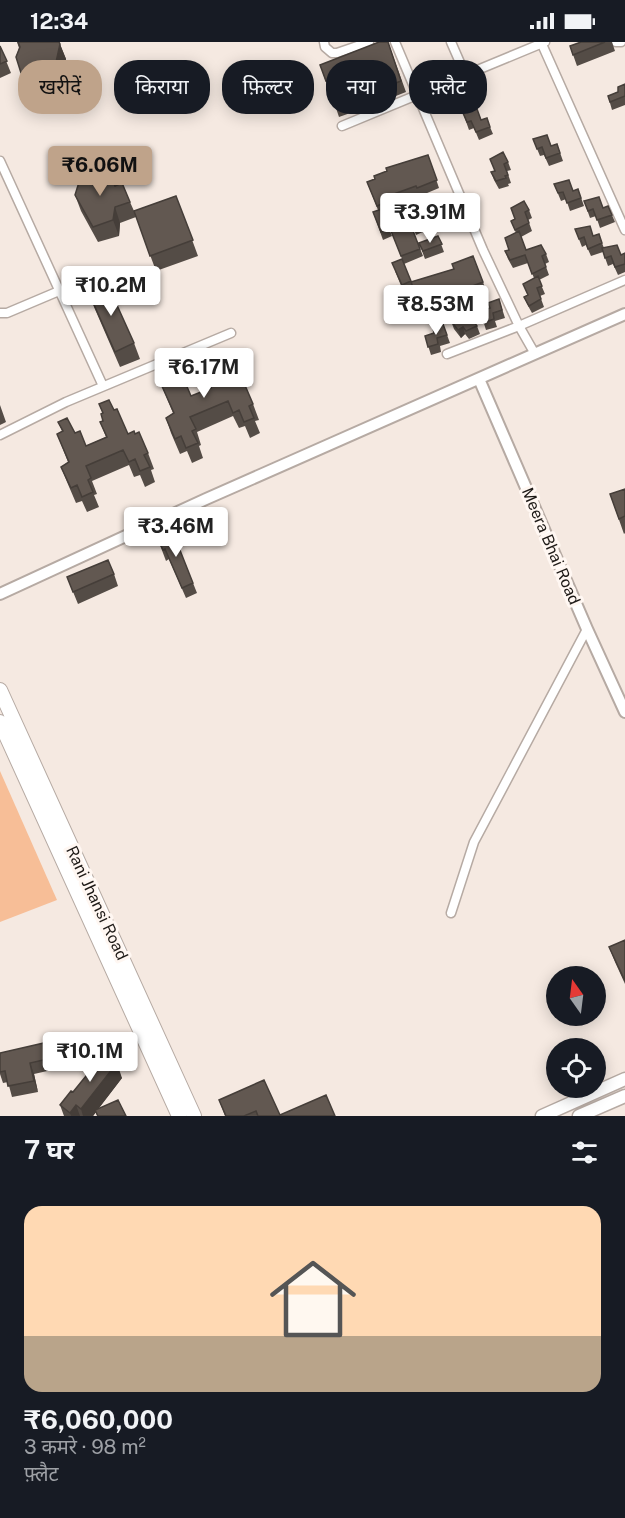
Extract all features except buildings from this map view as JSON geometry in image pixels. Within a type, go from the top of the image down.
[{"type":"highway","name":"Rani Jhansi Road","points":[[0,690],[194,1116]]},
{"type":"highway","name":"Rani Jhansi Road","points":[[0,722],[179,1116]]},
{"type":"main road","points":[[542,1116],[625,1079]]},
{"type":"main road","points":[[579,1116],[625,1096]]},
{"type":"street","points":[[324,42],[328,50],[337,53],[369,42]]},
{"type":"street","points":[[395,42],[409,74]]},
{"type":"street","points":[[450,42],[458,60]]},
{"type":"street","points":[[616,42],[621,42]]},
{"type":"street","points":[[487,65],[542,43],[625,230]]},
{"type":"street","points":[[342,126],[409,98]]},
{"type":"street","points":[[426,114],[483,250],[535,354]]},
{"type":"street","points":[[0,161],[103,386]]},
{"type":"street","points":[[447,354],[625,280]]},
{"type":"street","points":[[0,313],[7,313],[59,291]]},
{"type":"street","points":[[0,594],[206,499],[625,314]]},
{"type":"street","points":[[0,435],[66,402],[231,333]]},
{"type":"street","name":"Meera Bhai Road","points":[[480,379],[625,712]]},
{"type":"street","points":[[451,913],[474,842],[587,629]]},
{"type":"shaded area","points":[[0,771],[57,900],[0,922]]}]
